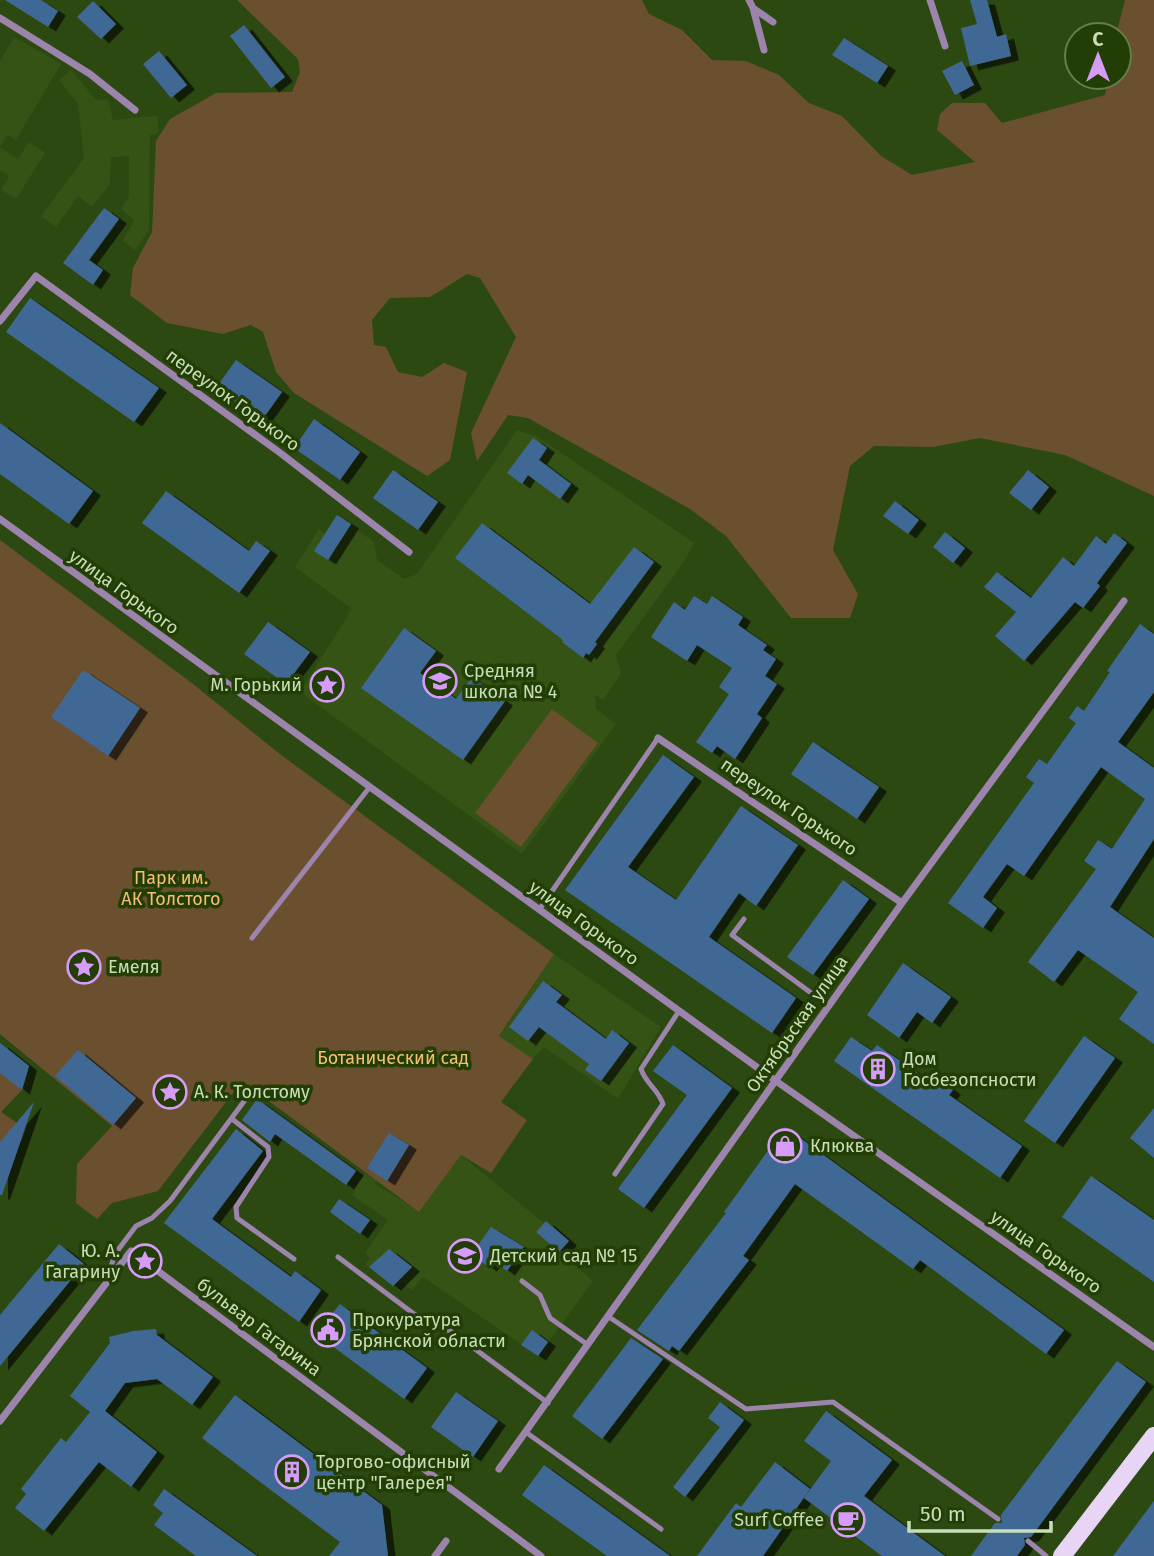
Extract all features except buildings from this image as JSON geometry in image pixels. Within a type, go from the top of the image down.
[{"type":"main road","points":[[1062,1556],[1154,1436]]},
{"type":"street","points":[[930,0],[944,46]]},
{"type":"street","points":[[751,4],[773,22]]},
{"type":"street","points":[[751,4],[764,50]]},
{"type":"street","points":[[0,18],[90,74],[135,110]]},
{"type":"street","name":"переулок Горького","points":[[0,321],[36,276],[279,452],[409,552]]},
{"type":"street","name":"улица Горького","points":[[0,519],[776,1081],[1154,1347]]},
{"type":"street","name":"Октябрьская улица","points":[[499,1469],[902,903],[1124,601]]},
{"type":"street","name":"переулок Горького","points":[[658,738],[902,903]]},
{"type":"street","name":"бульвар Гагарина","points":[[0,1421],[131,1251],[541,1556]]},
{"type":"street","points":[[435,1556],[446,1541]]},
{"type":"lane","points":[[539,910],[658,738]]},
{"type":"lane","points":[[252,938],[369,788]]},
{"type":"lane","points":[[744,919],[732,935],[829,1006]]},
{"type":"lane","points":[[615,1174],[663,1104],[660,1093],[646,1082],[641,1069],[679,1011]]},
{"type":"lane","points":[[105,1285],[115,1254],[136,1226],[152,1218],[170,1201],[245,1100]]},
{"type":"lane","points":[[232,1119],[268,1147],[269,1157],[236,1207],[237,1218],[294,1259]]},
{"type":"lane","points":[[338,1257],[414,1314],[452,1332],[548,1403]]},
{"type":"lane","points":[[522,1281],[540,1295],[550,1318],[589,1345]]},
{"type":"lane","points":[[609,1317],[746,1409],[833,1402],[998,1519]]},
{"type":"lane","points":[[527,1433],[661,1529]]},
{"type":"lane","points":[[1028,1541],[1046,1556]]},
{"type":"shaded area","points":[[14,37],[61,64],[16,140],[7,135],[0,147],[0,61]]},
{"type":"shaded area","points":[[71,70],[96,100],[108,99],[113,120],[157,116],[159,133],[150,135],[149,230],[135,250],[123,241],[134,220],[121,209],[129,197],[129,156],[111,157],[110,184],[92,207],[78,196],[56,227],[41,216],[84,158],[78,104],[59,80]]},
{"type":"shaded area","points":[[29,142],[45,153],[16,199],[1,190],[9,176],[0,170],[0,147],[18,159]]},
{"type":"shaded area","points":[[517,430],[538,437],[694,543],[684,562],[616,655],[621,674],[603,700],[595,695],[596,709],[616,724],[522,854],[300,692],[352,609],[295,567],[319,529],[325,533],[337,515],[374,542],[377,560],[404,579],[417,574]]},
{"type":"shaded area","points":[[554,954],[661,1027],[618,1099],[544,1047],[533,1059],[499,1037]]},
{"type":"shaded area","name":"Детский сад № 15","points":[[461,1155],[544,1223],[536,1232],[593,1281],[538,1356],[423,1277],[412,1290],[398,1281],[393,1286],[365,1264],[370,1258],[365,1253],[388,1220],[352,1195],[364,1173],[377,1180],[375,1184],[419,1211]]},
{"type":"green space","points":[[237,0],[642,0],[649,14],[682,30],[712,60],[746,61],[779,75],[809,103],[842,116],[881,156],[912,175],[975,162],[937,130],[940,114],[952,103],[985,103],[1002,123],[1105,95],[1106,91],[1133,91],[1133,21],[1120,21],[1125,0],[1154,0],[1154,496],[1065,455],[980,438],[933,447],[874,446],[850,466],[833,550],[858,594],[850,618],[791,618],[726,536],[690,509],[528,418],[508,415],[477,461],[471,433],[516,337],[480,278],[467,274],[430,297],[390,298],[372,320],[374,345],[386,347],[398,372],[422,377],[444,363],[467,372],[450,460],[427,476],[294,393],[276,372],[263,332],[251,325],[223,334],[167,323],[130,295],[133,268],[152,232],[156,141],[170,119],[216,93],[292,92],[300,72],[298,59]]},
{"type":"green space","name":"Парк им. АК Толстого","points":[[0,540],[193,684],[281,755],[554,954],[499,1036],[533,1059],[501,1102],[527,1120],[491,1173],[461,1155],[419,1212],[242,1081],[158,1191],[112,1203],[97,1219],[76,1203],[77,1164],[112,1126],[0,1034]]},
{"type":"green space","points":[[552,709],[598,743],[521,847],[475,813]]},
{"type":"green space","points":[[0,1043],[29,1066],[22,1090],[1,1112],[26,1129],[0,1193]]},
{"type":"place","name":"Средняя школа № 4","points":[[440,681]]},
{"type":"place","name":"М. Горький","points":[[327,685]]},
{"type":"place","name":"Емеля","points":[[84,967]]},
{"type":"place","name":"Дом Госбезопсности","points":[[878,1069]]},
{"type":"place","name":"А. К. Толстому","points":[[170,1092]]},
{"type":"place","name":"Клюква","points":[[785,1146]]},
{"type":"place","name":"Детский сад № 15","points":[[465,1256]]},
{"type":"place","name":"Ю. А. Гагарину","points":[[145,1261]]},
{"type":"place","name":"Прокуратура Брянской области","points":[[328,1330]]},
{"type":"place","name":"Торгово-офисный центр \"Галерея\"","points":[[292,1472]]},
{"type":"place","name":"Surf Coffee","points":[[848,1520]]},
{"type":"park label","name":"Ботанический сад","points":[[393,1058]]}]
